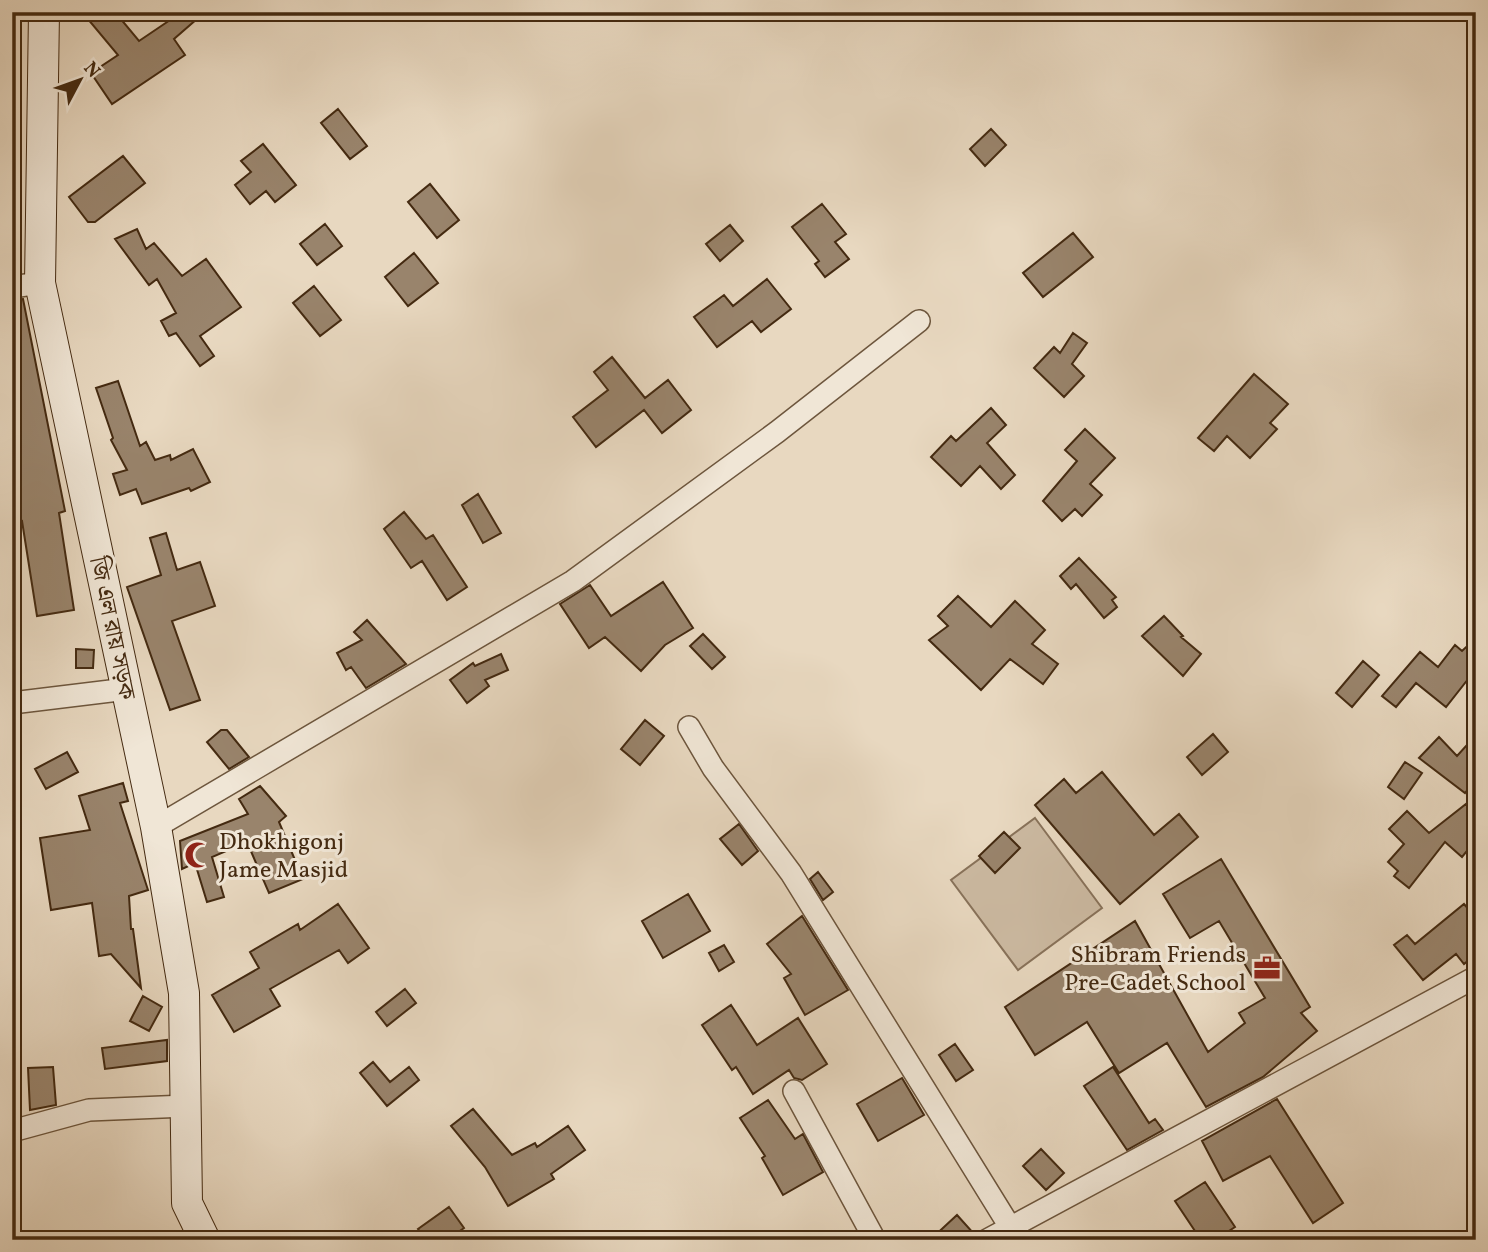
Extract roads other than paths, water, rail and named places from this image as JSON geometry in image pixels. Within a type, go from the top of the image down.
[{"type":"main road","name":"জি এল রায় সড়ক","points":[[44,12],[26,285],[127,690],[156,827],[184,993],[187,1203],[205,1240]]},
{"type":"street","points":[[156,827],[573,581],[777,432],[919,321]]},
{"type":"street","points":[[12,703],[127,690]]},
{"type":"street","points":[[689,727],[713,768],[791,873],[1010,1227]]},
{"type":"street","points":[[987,1240],[1476,977]]},
{"type":"street","points":[[794,1091],[875,1240]]},
{"type":"street","points":[[12,1131],[89,1110],[186,1106]]},
{"type":"place","name":"Dhokhigonj Jame Masjid","points":[[198,855]]},
{"type":"place","name":"Shibram Friends Pre-Cadet School","points":[[1267,968]]}]
